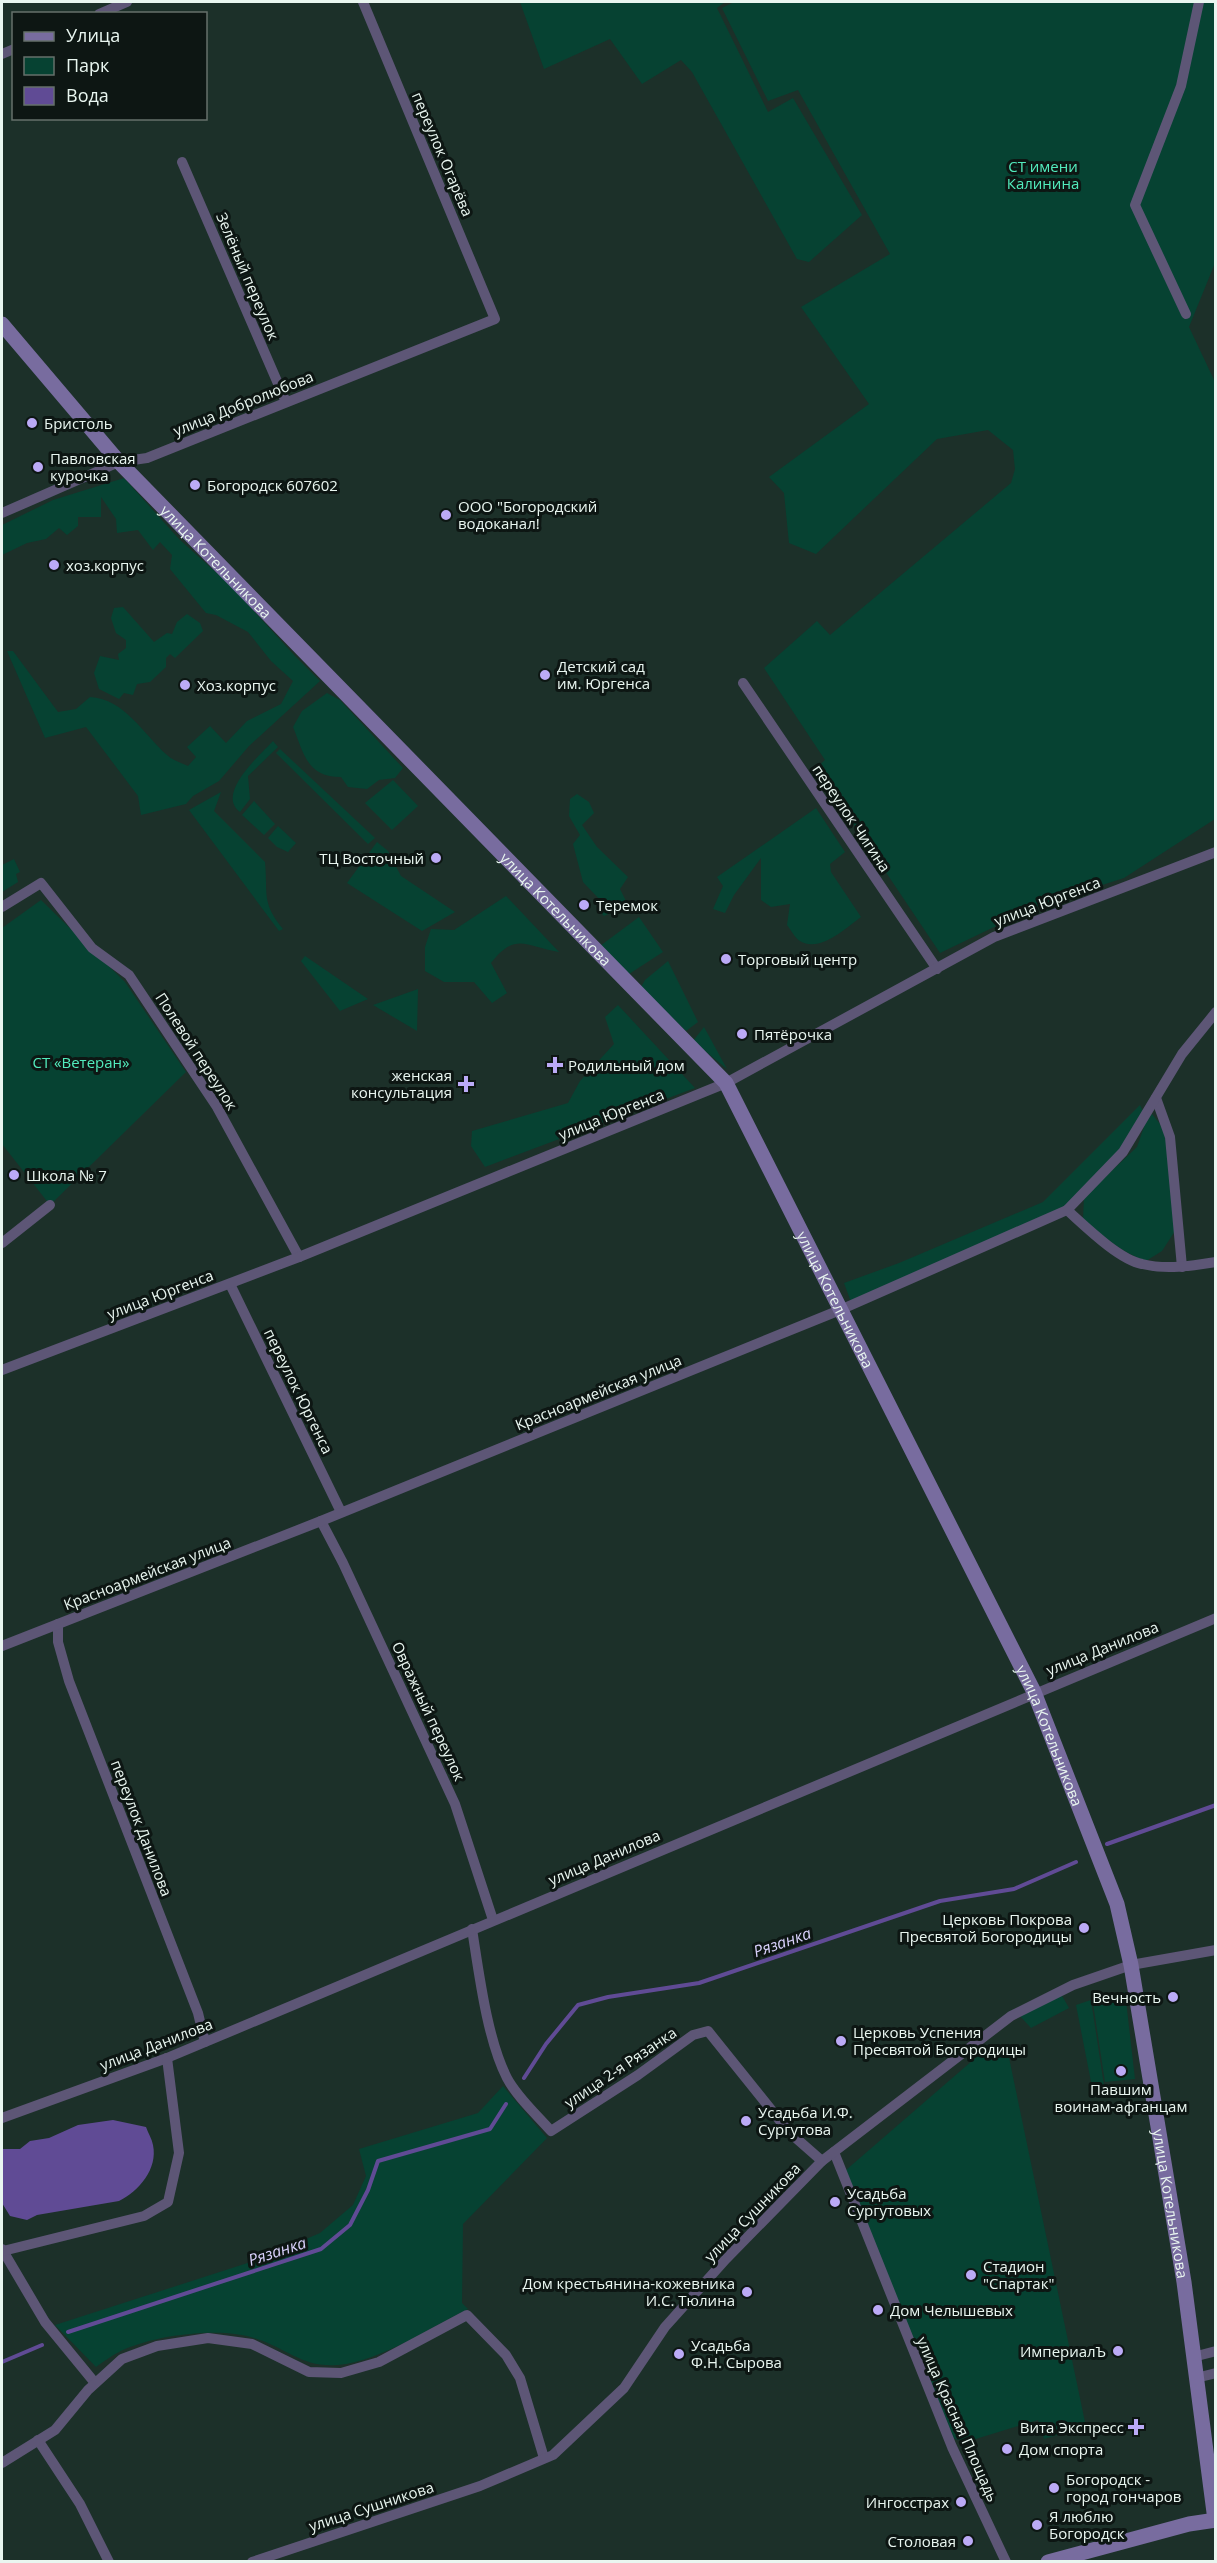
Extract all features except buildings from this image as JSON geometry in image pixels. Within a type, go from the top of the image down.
[{"type":"street","points":[[104,12],[127,2]]},
{"type":"street","name":"переулок Огарёва","points":[[363,2],[495,319]]},
{"type":"street","points":[[1186,314],[1135,205],[1181,86],[1199,2]]},
{"type":"street","name":"Зелёный переулок","points":[[182,162],[286,402]]},
{"type":"street","name":"улица Добролюбова","points":[[2,513],[119,462],[147,458],[495,319]]},
{"type":"street","name":"улица Котельникова","points":[[2,324],[119,462],[726,1083],[1034,1692],[1117,1904],[1131,1965],[1184,2282],[1215,2520]]},
{"type":"street","name":"переулок Чигина","points":[[743,683],[936,969]]},
{"type":"street","name":"улица Юргенса","points":[[2,1370],[299,1257],[726,1083],[994,937],[1215,852]]},
{"type":"street","name":"Полевой переулок","points":[[2,906],[41,883],[92,948],[129,975],[217,1107],[299,1257]]},
{"type":"street","name":"Красноармейская улица","points":[[2,1646],[321,1521],[840,1310],[1066,1210],[1123,1152],[1182,1054],[1215,1011]]},
{"type":"street","points":[[1156,1098],[1170,1137],[1182,1267]]},
{"type":"street","points":[[2,1243],[50,1205]]},
{"type":"street","points":[[1066,1210],[1108,1246],[1140,1264],[1182,1267],[1215,1262]]},
{"type":"street","name":"переулок Юргенса","points":[[230,1284],[341,1512]]},
{"type":"street","name":"Овражный переулок","points":[[321,1521],[343,1563],[455,1804],[493,1920]]},
{"type":"street","name":"улица Данилова","points":[[2,2118],[205,2042],[1034,1692],[1215,1618]]},
{"type":"street","name":"переулок Данилова","points":[[58,1624],[58,1642],[69,1681],[198,2013],[205,2042]]},
{"type":"street","name":"улица 2-я Рязанка","points":[[472,1929],[483,1992],[498,2056],[508,2079],[551,2131],[638,2075],[693,2035],[708,2031],[789,2132],[822,2162]]},
{"type":"street","name":"улица Сушникова","points":[[252,2562],[480,2486],[552,2455],[624,2388],[665,2327],[726,2259],[822,2162],[1011,2016],[1073,1985],[1131,1965],[1215,1950]]},
{"type":"street","points":[[96,2383],[45,2322],[2,2250],[144,2216],[168,2202],[179,2153],[166,2058]]},
{"type":"street","name":"улица Красная Площадь","points":[[834,2152],[939,2417],[1006,2562]]},
{"type":"street","points":[[2,2463],[55,2430],[96,2383],[122,2359],[157,2346],[208,2338],[252,2344],[309,2372],[341,2373],[379,2362],[467,2316],[506,2355],[520,2378],[544,2458]]},
{"type":"street","points":[[1193,2356],[1215,2351]]},
{"type":"street","points":[[1196,2378],[1215,2373]]},
{"type":"street","points":[[38,2440],[80,2504],[109,2562]]},
{"type":"street","points":[[1048,2562],[1189,2524],[1215,2520]]},
{"type":"green space","points":[[520,2],[725,2],[717,8],[768,112],[793,98],[862,215],[809,262],[797,259],[692,72],[681,60],[642,84],[610,39],[544,69]]},
{"type":"green space","name":"СТ имени Калинина","points":[[734,2],[1215,2],[1215,263],[1189,327],[1215,382],[1215,819],[1124,878],[1040,905],[940,953],[816,768],[825,760],[764,668],[817,621],[830,635],[1011,483],[1015,469],[1013,450],[988,430],[937,439],[816,554],[789,543],[784,493],[769,477],[869,404],[801,307],[890,254],[798,90],[768,101],[722,8]]},
{"type":"green space","points":[[124,478],[179,539],[230,585],[320,681],[249,746],[219,781],[193,796],[186,804],[141,815],[138,796],[86,727],[45,738],[7,651],[13,651],[58,712],[76,709],[90,697],[102,699],[133,719],[169,757],[188,766],[196,757],[187,747],[210,726],[226,743],[247,721],[281,704],[293,681],[271,661],[248,632],[216,615],[206,613],[170,569],[172,555],[160,542],[153,550],[138,530],[117,533],[116,519],[101,497],[101,517],[78,517],[78,526],[67,535],[59,528],[46,539],[27,543],[2,555],[2,525],[53,500]]},
{"type":"green space","points":[[123,607],[154,642],[167,633],[172,634],[177,622],[187,614],[200,623],[203,631],[175,658],[170,654],[166,658],[166,667],[150,682],[137,684],[133,695],[124,693],[119,699],[99,689],[94,673],[100,656],[119,660],[118,654],[126,648],[126,640],[116,633],[111,618],[114,608]]},
{"type":"green space","points":[[327,693],[340,700],[403,768],[395,778],[379,780],[367,789],[348,787],[341,777],[321,773],[308,762],[293,727],[302,711]]},
{"type":"green space","points":[[273,741],[278,747],[248,776],[250,799],[240,812],[234,804],[233,795],[236,785],[251,764]]},
{"type":"green space","points":[[280,749],[375,838],[368,844],[276,753]]},
{"type":"green space","points":[[393,780],[418,806],[392,830],[365,803]]},
{"type":"green space","points":[[221,792],[214,811],[265,862],[268,904],[283,929],[279,931],[189,810]]},
{"type":"green space","points":[[577,794],[589,802],[594,813],[582,825],[597,847],[628,877],[620,889],[628,905],[604,916],[599,911],[603,903],[583,882],[573,844],[580,835],[569,816],[570,799]]},
{"type":"green space","points":[[254,801],[275,824],[264,835],[242,815]]},
{"type":"green space","points":[[816,808],[845,852],[830,864],[831,872],[861,917],[824,942],[808,944],[800,941],[787,925],[790,904],[771,907],[761,900],[761,858],[734,895],[725,913],[713,909],[723,886],[717,877]]},
{"type":"green space","points":[[278,826],[296,843],[288,852],[277,847],[268,838]]},
{"type":"green space","points":[[377,842],[388,851],[401,876],[455,912],[422,931],[347,883]]},
{"type":"green space","points":[[14,859],[20,872],[16,874],[18,882],[2,892],[2,865]]},
{"type":"green space","points":[[506,896],[559,952],[515,944],[500,953],[491,963],[507,993],[492,1003],[474,982],[444,982],[425,971],[425,947],[431,929],[454,930]]},
{"type":"green space","name":"СТ «Ветеран»","points":[[41,900],[125,982],[186,1072],[50,1205],[2,1144],[2,928]]},
{"type":"green space","points":[[639,917],[663,952],[629,974],[600,946]]},
{"type":"green space","points":[[305,956],[368,999],[340,1011],[301,961]]},
{"type":"green space","points":[[668,961],[698,1022],[686,1031],[641,987],[645,980]]},
{"type":"green space","points":[[418,989],[417,1031],[373,1005]]},
{"type":"green space","points":[[618,1005],[695,1088],[485,1167],[471,1146],[472,1131],[568,1103],[580,1081],[614,1044],[605,1017]]},
{"type":"green space","points":[[704,1027],[727,1069],[693,1041]]},
{"type":"green space","points":[[1140,1105],[1143,1111],[1121,1151],[1062,1210],[851,1302],[844,1283],[899,1263],[1043,1202]]},
{"type":"green space","points":[[1152,1114],[1160,1124],[1166,1138],[1175,1231],[1162,1251],[1146,1261],[1121,1248],[1083,1219],[1084,1197],[1137,1147],[1145,1124]]},
{"type":"green space","points":[[1125,1992],[1135,2079],[1105,2082],[1092,1997]]},
{"type":"green space","points":[[1061,1994],[1069,2008],[1031,2028],[1020,2016]]},
{"type":"green space","points":[[1091,2000],[1105,2092],[1093,2092],[1076,2005]]},
{"type":"green space","name":"Стадион \"Спартак\"","points":[[994,2048],[1007,2048],[1086,2427],[1044,2439],[1038,2420],[966,2442],[952,2438],[846,2170],[980,2054]]},
{"type":"green space","points":[[503,2086],[547,2138],[463,2224],[462,2303],[468,2309],[388,2351],[338,2365],[305,2361],[268,2343],[242,2335],[207,2333],[168,2337],[133,2346],[96,2367],[55,2325],[257,2260],[320,2233],[353,2205],[366,2176],[359,2149],[478,2113]]},
{"type":"water","points":[[113,2120],[146,2127],[154,2154],[150,2171],[140,2185],[119,2201],[37,2215],[27,2220],[10,2216],[2,2203],[2,2149],[20,2149],[30,2141],[49,2138],[78,2125]]},
{"type":"waterway","name":"Рязанка","points":[[1107,1844],[1216,1805]]},
{"type":"waterway","name":"Рязанка","points":[[524,2078],[546,2044],[578,2005],[608,1997],[699,1983],[940,1901],[1014,1889],[1076,1862]]},
{"type":"waterway","name":"Рязанка","points":[[68,2332],[321,2249],[350,2225],[368,2190],[378,2161],[490,2129],[506,2104]]},
{"type":"waterway","name":"Рязанка","points":[[2,2362],[42,2345]]},
{"type":"place","name":"Бристоль","points":[[32,423]]},
{"type":"place","name":"Павловская курочка","points":[[38,467]]},
{"type":"place","name":"Богородск 607602","points":[[195,485]]},
{"type":"place","name":"ООО \"Богородский водоканал!","points":[[446,515]]},
{"type":"place","name":"хоз.корпус","points":[[54,565]]},
{"type":"place","name":"Детский сад им. Юргенса","points":[[545,675]]},
{"type":"place","name":"Хоз.корпус","points":[[185,685]]},
{"type":"place","name":"ТЦ Восточный","points":[[436,858]]},
{"type":"place","name":"Теремок","points":[[584,905]]},
{"type":"place","name":"Торговый центр","points":[[726,959]]},
{"type":"place","name":"Пятёрочка","points":[[742,1034]]},
{"type":"place","name":"Родильный дом","points":[[555,1065]]},
{"type":"place","name":"женская консультация","points":[[466,1084]]},
{"type":"place","name":"Школа № 7","points":[[14,1175]]},
{"type":"place","name":"Церковь Покрова Пресвятой Богородицы","points":[[1084,1928]]},
{"type":"place","name":"Вечность","points":[[1173,1997]]},
{"type":"place","name":"Церковь Успения Пресвятой Богородицы","points":[[841,2041]]},
{"type":"place","name":"Павшим воинам-афганцам","points":[[1121,2071]]},
{"type":"place","name":"Усадьба И.Ф. Сургутова","points":[[746,2121]]},
{"type":"place","name":"Усадьба Сургутовых","points":[[835,2202]]},
{"type":"place","name":"Стадион \"Спартак\"","points":[[971,2275]]},
{"type":"place","name":"Дом крестьянина-кожевника И.С. Тюлина","points":[[747,2292]]},
{"type":"place","name":"Дом Челышевых","points":[[878,2310]]},
{"type":"place","name":"ИмпериалЪ","points":[[1118,2351]]},
{"type":"place","name":"Усадьба Ф.Н. Сырова","points":[[679,2354]]},
{"type":"place","name":"Вита Экспресс","points":[[1136,2427]]},
{"type":"place","name":"Дом спорта","points":[[1007,2449]]},
{"type":"place","name":"Богородск - город гончаров","points":[[1054,2488]]},
{"type":"place","name":"Ингосстрах","points":[[961,2502]]},
{"type":"place","name":"Я люблю Богородск","points":[[1037,2525]]},
{"type":"place","name":"Столовая","points":[[968,2541]]}]
